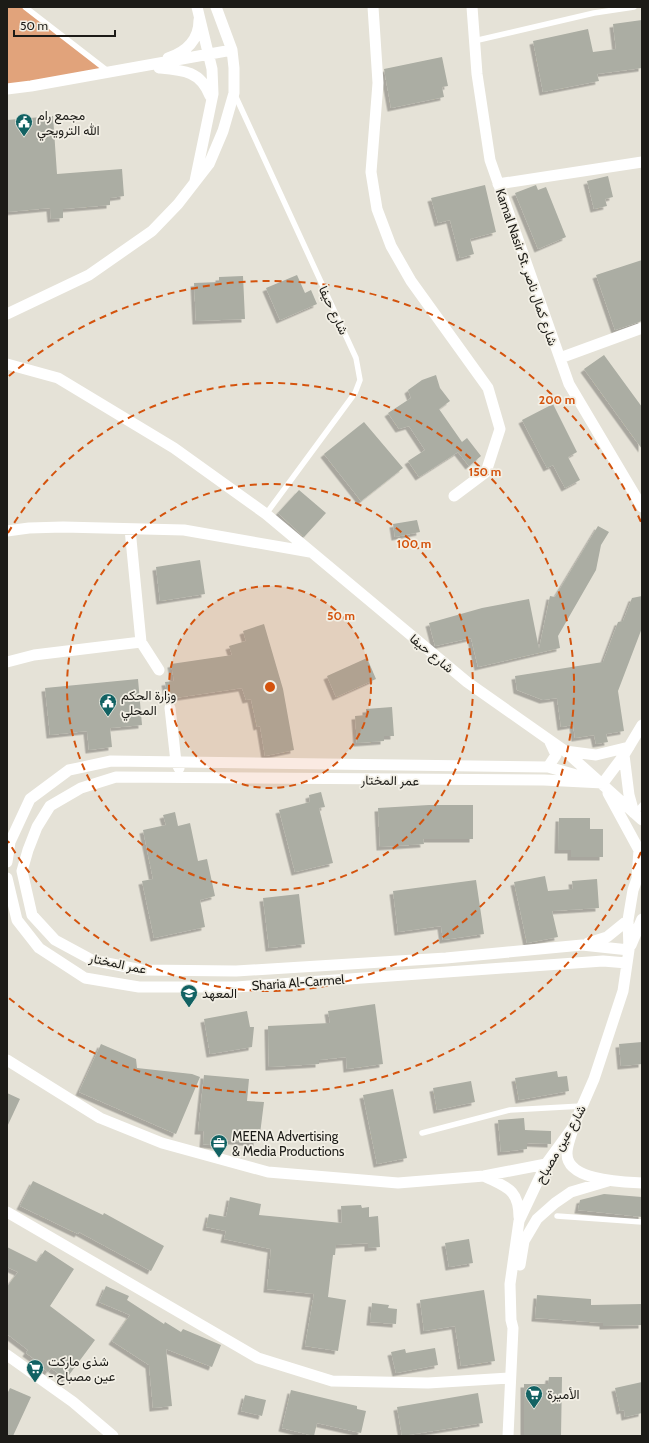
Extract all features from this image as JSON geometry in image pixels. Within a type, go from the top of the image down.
[{"type":"street","name":"شارع حيفا","points":[[7,314],[89,275],[146,235],[178,204],[209,164],[223,131],[234,93],[232,50],[216,7]]},
{"type":"street","points":[[373,7],[378,83],[371,172],[377,209],[391,246],[412,281],[488,388],[500,429],[486,472],[454,496]]},
{"type":"street","name":"Kamal Nasir St. شارع كمال ناصر","points":[[472,7],[477,74],[490,160],[498,184],[569,384],[642,507]]},
{"type":"street","points":[[145,66],[174,56],[187,48],[197,37],[198,8]]},
{"type":"street","name":"شارع حيفا","points":[[195,181],[212,99],[212,68],[198,8]]},
{"type":"street","points":[[7,89],[232,50]]},
{"type":"street","points":[[145,66],[180,69],[193,74],[206,84],[212,99]]},
{"type":"street","points":[[498,184],[642,162]]},
{"type":"street","points":[[560,358],[642,328]]},
{"type":"street","name":"شارع حيفا","points":[[7,364],[58,378],[174,448],[266,514],[467,682],[565,751],[640,813]]},
{"type":"street","points":[[7,531],[29,528],[130,528],[184,530],[311,552]]},
{"type":"street","points":[[130,528],[141,642],[160,670]]},
{"type":"street","points":[[7,662],[34,655],[141,642]]},
{"type":"street","points":[[170,708],[176,762],[182,777]]},
{"type":"street","points":[[603,783],[626,751],[642,725]]},
{"type":"street","points":[[548,767],[556,755],[550,741]]},
{"type":"street","points":[[565,751],[596,755],[626,751]]},
{"type":"street","points":[[626,751],[629,795],[640,813]]},
{"type":"street","points":[[7,862],[10,842],[30,799],[69,770],[111,761],[548,767],[603,783],[641,851]]},
{"type":"street","name":"عمر المختار","points":[[603,783],[544,780],[116,777],[81,788],[50,806],[37,827],[28,850],[22,872],[32,915],[55,940],[92,960],[142,970],[236,971],[446,958],[582,945],[629,950]]},
{"type":"street","name":"شارع عين مصباح","points":[[508,1436],[509,1378],[513,1328],[511,1320],[510,1284],[519,1221],[546,1164],[573,1126],[594,1079],[611,1032],[623,991],[629,950],[628,920],[633,890],[639,876],[641,851]]},
{"type":"street","name":"Sharia Al-Carmel","points":[[7,878],[9,897],[17,920],[39,948],[85,978],[139,987],[236,987],[604,961],[627,963]]},
{"type":"street","points":[[9,897],[27,892]]},
{"type":"street","name":"شارع عين مصباح","points":[[629,950],[642,919]]},
{"type":"street","points":[[582,945],[607,937],[628,920]]},
{"type":"street","points":[[7,1060],[100,1118],[162,1143],[268,1172],[398,1183],[484,1176],[546,1164]]},
{"type":"street","points":[[573,1126],[567,1154],[570,1164],[580,1172],[608,1181],[642,1184]]},
{"type":"street","points":[[484,1176],[510,1189],[519,1203],[519,1221]]},
{"type":"street","points":[[511,1320],[524,1241],[537,1219],[555,1203],[572,1192],[608,1181]]},
{"type":"street","points":[[7,1212],[258,1358],[332,1381],[428,1383],[509,1378]]},
{"type":"street","points":[[7,1355],[73,1402],[113,1436]]},
{"type":"lane","points":[[25,7],[109,72]]},
{"type":"lane","points":[[474,41],[594,10],[634,7]]},
{"type":"lane","name":"شارع حيفا","points":[[234,93],[356,358],[360,380],[355,393],[266,514]]},
{"type":"lane","points":[[422,1133],[510,1110],[582,1106]]},
{"type":"lane","points":[[557,1216],[642,1222]]},
{"type":"shaded area","points":[[7,7],[25,7],[109,72],[7,89]]},
{"type":"building","points":[[642,20],[642,68],[597,74],[599,81],[543,92],[533,41],[588,29],[593,52],[616,49],[613,24]]},
{"type":"building","points":[[442,57],[448,86],[442,87],[444,97],[391,108],[384,69]]},
{"type":"building","points":[[53,116],[57,174],[122,169],[124,196],[110,198],[110,205],[63,209],[63,218],[51,219],[50,208],[7,212],[7,120]]},
{"type":"building","points":[[608,176],[613,197],[605,199],[607,206],[594,209],[587,181]]},
{"type":"building","points":[[485,185],[496,232],[470,239],[474,254],[460,258],[450,220],[438,223],[431,198]]},
{"type":"building","points":[[536,185],[538,190],[546,187],[566,237],[538,249],[515,193]]},
{"type":"building","points":[[642,260],[642,321],[615,330],[596,275]]},
{"type":"building","points":[[297,275],[305,293],[311,290],[317,304],[280,320],[266,288]]},
{"type":"building","points":[[243,276],[245,319],[196,321],[194,283],[219,282],[219,277]]},
{"type":"building","points":[[604,355],[642,407],[642,449],[584,369]]},
{"type":"building","points":[[436,375],[440,388],[450,401],[439,409],[462,442],[467,438],[481,456],[469,466],[458,452],[419,477],[408,461],[425,450],[409,426],[399,429],[388,413],[411,398],[408,390],[422,380]]},
{"type":"building","points":[[553,404],[577,452],[568,457],[580,480],[565,488],[553,465],[547,468],[522,420]]},
{"type":"building","points":[[364,422],[403,468],[361,501],[324,454]]},
{"type":"building","points":[[299,490],[326,513],[304,537],[278,513]]},
{"type":"building","points":[[417,520],[420,532],[395,537],[393,524]]},
{"type":"building","points":[[598,526],[609,532],[601,545],[596,570],[558,636],[560,648],[478,667],[471,638],[435,646],[429,623],[482,608],[529,599],[539,649],[550,596],[555,597]]},
{"type":"building","points":[[200,560],[205,594],[160,601],[156,567]]},
{"type":"building","points":[[642,596],[642,628],[618,691],[624,731],[606,734],[608,742],[596,744],[594,735],[575,738],[573,725],[561,727],[557,698],[543,700],[517,690],[515,676],[603,662],[618,622],[623,621],[632,598]]},
{"type":"building","points":[[264,624],[283,689],[294,750],[265,756],[260,726],[257,727],[251,699],[246,700],[242,688],[168,699],[165,682],[174,681],[171,664],[232,655],[229,646],[246,641],[243,631]]},
{"type":"building","points":[[367,658],[376,679],[336,697],[327,676]]},
{"type":"building","points":[[138,679],[142,725],[110,728],[112,747],[89,750],[87,731],[50,735],[45,688]]},
{"type":"building","points":[[392,707],[394,736],[384,736],[384,741],[357,743],[355,716],[366,715],[366,709]]},
{"type":"building","points":[[321,792],[325,807],[319,808],[333,863],[295,872],[279,810],[310,802],[309,795]]},
{"type":"building","points":[[429,805],[473,805],[473,839],[423,839],[424,844],[380,847],[378,808]]},
{"type":"building","points":[[175,812],[178,826],[190,823],[198,861],[207,859],[215,896],[200,900],[205,927],[154,938],[142,881],[153,879],[143,830],[166,825],[163,815]]},
{"type":"building","points":[[559,818],[590,818],[590,829],[603,829],[603,857],[571,857],[571,850],[558,850]]},
{"type":"building","points":[[545,876],[548,891],[573,889],[572,881],[597,879],[599,908],[552,911],[558,937],[527,943],[514,882]]},
{"type":"building","points":[[476,880],[484,934],[443,940],[441,926],[398,932],[393,891]]},
{"type":"building","points":[[299,894],[305,944],[269,948],[263,898]]},
{"type":"building","points":[[375,1004],[383,1064],[347,1069],[346,1057],[319,1060],[319,1064],[269,1067],[268,1026],[330,1023],[328,1011]]},
{"type":"building","points":[[247,1011],[250,1027],[254,1027],[252,1047],[210,1054],[204,1019]]},
{"type":"building","points":[[642,1042],[642,1064],[621,1066],[619,1044]]},
{"type":"building","points":[[101,1044],[136,1059],[137,1068],[192,1074],[200,1077],[176,1134],[79,1092]]},
{"type":"building","points":[[557,1071],[558,1077],[567,1076],[569,1091],[519,1100],[515,1078]]},
{"type":"building","points":[[204,1075],[249,1079],[247,1101],[264,1102],[260,1134],[257,1134],[257,1143],[220,1140],[220,1146],[203,1144],[204,1131],[198,1131]]},
{"type":"building","points":[[471,1081],[475,1102],[437,1110],[433,1088]]},
{"type":"building","points":[[393,1089],[407,1158],[377,1164],[363,1095]]},
{"type":"building","points":[[7,1093],[20,1099],[7,1127]]},
{"type":"building","points":[[524,1118],[525,1130],[551,1131],[551,1144],[527,1143],[527,1149],[501,1152],[498,1120]]},
{"type":"building","points":[[33,1181],[103,1215],[104,1213],[164,1246],[151,1271],[79,1232],[78,1234],[20,1206]]},
{"type":"building","points":[[604,1194],[642,1197],[642,1217],[578,1210],[580,1200]]},
{"type":"building","points":[[230,1197],[261,1204],[259,1215],[342,1223],[341,1206],[361,1205],[362,1208],[369,1207],[369,1217],[378,1216],[380,1247],[368,1248],[368,1243],[336,1245],[335,1255],[333,1255],[328,1297],[346,1300],[338,1351],[305,1346],[314,1294],[267,1289],[271,1249],[224,1239],[226,1231],[206,1227],[209,1214],[226,1217]]},
{"type":"building","points":[[469,1239],[473,1263],[449,1267],[445,1243]]},
{"type":"building","points":[[7,1247],[37,1262],[45,1250],[74,1269],[50,1306],[95,1340],[66,1379],[51,1368],[48,1372],[26,1353],[28,1350],[7,1334],[7,1287],[18,1272],[7,1267]]},
{"type":"building","points":[[106,1286],[129,1296],[127,1300],[164,1324],[165,1322],[181,1332],[183,1329],[221,1345],[212,1367],[166,1349],[172,1406],[153,1408],[149,1365],[112,1341],[130,1315],[99,1302]]},
{"type":"building","points":[[484,1290],[495,1361],[461,1366],[455,1326],[424,1331],[420,1300]]},
{"type":"building","points":[[537,1295],[591,1299],[591,1305],[642,1304],[642,1325],[603,1326],[603,1323],[535,1318]]},
{"type":"building","points":[[372,1303],[389,1305],[388,1308],[397,1309],[396,1324],[370,1322]]},
{"type":"building","points":[[435,1348],[438,1365],[396,1373],[391,1352],[405,1349],[406,1353]]},
{"type":"building","points":[[549,1377],[562,1377],[561,1436],[524,1436],[524,1384],[548,1384]]},
{"type":"building","points":[[642,1382],[642,1413],[625,1417],[624,1410],[620,1411],[615,1388]]},
{"type":"building","points":[[10,1388],[31,1397],[13,1436],[7,1436],[7,1394]]},
{"type":"building","points":[[291,1390],[357,1406],[357,1409],[366,1411],[361,1433],[317,1423],[314,1436],[282,1428]]},
{"type":"building","points":[[478,1393],[483,1423],[402,1436],[397,1407]]},
{"type":"building","points":[[245,1395],[266,1400],[262,1416],[241,1411]]},
{"type":"place","name":"مجمع رام الله الترويحي","points":[[24,137]]},
{"type":"place","name":"وزارة الحكم المحلي","points":[[108,717]]},
{"type":"place","name":"المعهد","points":[[189,1008]]},
{"type":"place","name":"MEENA Advertising & Media Productions","points":[[219,1158]]},
{"type":"place","name":"شذى ماركت - عين مصباح","points":[[35,1383]]},
{"type":"place","name":"الأميرة","points":[[534,1409]]}]
